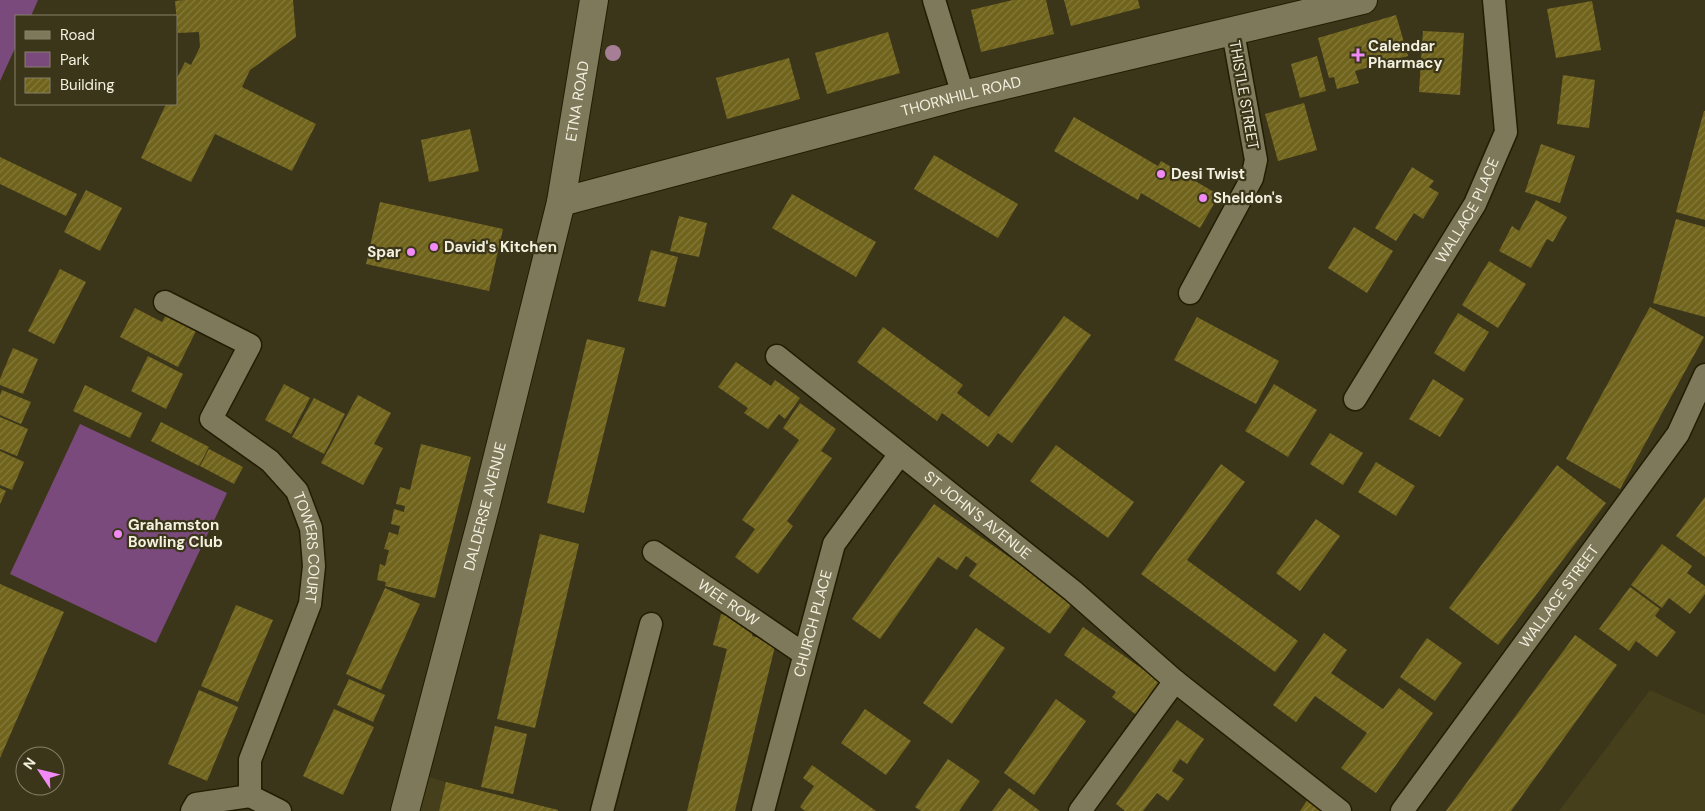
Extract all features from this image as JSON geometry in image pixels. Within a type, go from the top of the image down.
[{"type":"street","name":"ETNA ROAD","points":[[561,202],[594,0]]},
{"type":"street","points":[[934,0],[963,94]]},
{"type":"street","name":"THORNHILL ROAD","points":[[561,202],[963,94],[1363,0]]},
{"type":"street","name":"WALLACE PLACE","points":[[1355,400],[1475,204],[1506,132],[1494,0]]},
{"type":"street","name":"THISTLE STREET","points":[[1190,293],[1252,178],[1256,160],[1233,32]]},
{"type":"street","name":"DALDERSE AVENUE","points":[[406,811],[485,508],[561,202]]},
{"type":"street","name":"TOWERS COURT","points":[[165,302],[250,345],[211,420],[270,461],[297,491],[311,528],[314,566],[310,604],[250,760],[250,796]]},
{"type":"street","name":"ST JOHN'S AVENUE","points":[[777,356],[1073,591],[1175,680],[1340,811]]},
{"type":"street","name":"WALLACE STREET","points":[[1402,811],[1678,434],[1705,375]]},
{"type":"street","name":"CHURCH PLACE","points":[[763,811],[834,544],[900,454]]},
{"type":"street","name":"WEE ROW","points":[[654,552],[804,654]]},
{"type":"street","points":[[602,811],[652,624]]},
{"type":"street","points":[[1080,811],[1175,680]]},
{"type":"street","points":[[192,811],[196,804],[250,796],[280,811]]},
{"type":"shaded area","points":[[1650,690],[1705,715],[1705,811],[1559,811]]},
{"type":"shaded area","points":[[416,773],[446,782],[560,811],[405,811]]},
{"type":"green space","points":[[0,0],[38,0],[31,15],[15,15],[15,48],[0,81]]},
{"type":"green space","name":"Grahamston Bowling Club","points":[[80,424],[227,493],[156,643],[10,574]]},
{"type":"building","points":[[293,0],[296,37],[250,70],[242,87],[316,124],[292,171],[215,134],[191,182],[141,158],[166,105],[178,105],[178,76],[185,62],[191,65],[200,47],[199,32],[178,33],[178,15],[176,15],[175,1]]},
{"type":"building","points":[[1013,0],[1046,0],[1054,34],[981,52],[971,10]]},
{"type":"building","points":[[1064,0],[1138,0],[1140,8],[1071,26]]},
{"type":"building","points":[[1592,1],[1601,50],[1556,58],[1547,9]]},
{"type":"building","points":[[1396,15],[1408,56],[1355,71],[1359,83],[1337,89],[1334,77],[1329,78],[1318,38]]},
{"type":"building","points":[[1423,31],[1464,33],[1460,95],[1419,92]]},
{"type":"building","points":[[888,32],[900,73],[827,94],[815,53]]},
{"type":"building","points":[[1317,56],[1326,91],[1300,98],[1291,64]]},
{"type":"building","points":[[789,58],[800,99],[727,119],[716,78]]},
{"type":"building","points":[[1563,75],[1595,80],[1589,128],[1557,124]]},
{"type":"building","points":[[1304,103],[1317,150],[1278,161],[1265,114]]},
{"type":"building","points":[[1705,111],[1705,220],[1676,212]]},
{"type":"building","points":[[1074,117],[1158,166],[1161,161],[1219,195],[1200,228],[1141,193],[1138,200],[1054,151]]},
{"type":"building","points":[[470,129],[479,171],[429,182],[421,140]]},
{"type":"building","points":[[1541,144],[1575,156],[1560,203],[1525,192]]},
{"type":"building","points":[[934,155],[1018,204],[998,238],[914,189]]},
{"type":"building","points":[[0,157],[77,194],[66,216],[0,184]]},
{"type":"building","points":[[1412,167],[1434,181],[1429,187],[1439,193],[1423,219],[1414,213],[1396,241],[1375,228]]},
{"type":"building","points":[[86,190],[122,208],[100,251],[64,232]]},
{"type":"building","points":[[792,194],[876,242],[856,277],[772,228]]},
{"type":"building","points":[[1536,200],[1567,217],[1553,242],[1547,239],[1531,268],[1499,251],[1512,226],[1519,231]]},
{"type":"building","name":"David's Kitchen","points":[[380,202],[503,229],[489,291],[366,264]]},
{"type":"building","points":[[679,216],[707,223],[699,257],[670,251]]},
{"type":"building","points":[[1676,219],[1705,227],[1705,317],[1653,303]]},
{"type":"building","points":[[1354,227],[1393,251],[1367,293],[1328,268]]},
{"type":"building","points":[[651,250],[678,257],[665,307],[638,301]]},
{"type":"building","points":[[1489,261],[1526,284],[1498,328],[1462,305]]},
{"type":"building","points":[[60,269],[86,282],[54,344],[28,331]]},
{"type":"building","points":[[1650,307],[1704,337],[1620,489],[1566,459]]},
{"type":"building","points":[[135,308],[162,322],[169,310],[199,325],[178,367],[120,337]]},
{"type":"building","points":[[1458,313],[1489,332],[1464,372],[1434,353]]},
{"type":"building","points":[[1064,316],[1091,335],[1012,443],[998,433],[988,447],[942,413],[937,421],[857,362],[883,327],[963,385],[957,393],[989,417]]},
{"type":"building","points":[[1197,317],[1279,361],[1256,404],[1174,360]]},
{"type":"building","points":[[587,339],[625,348],[584,513],[547,503]]},
{"type":"building","points":[[13,348],[38,359],[23,394],[0,385],[0,379]]},
{"type":"building","points":[[148,356],[183,374],[166,409],[131,391]]},
{"type":"building","points":[[736,362],[771,386],[775,380],[800,398],[785,419],[779,414],[768,429],[744,413],[748,408],[718,387]]},
{"type":"building","points":[[1433,379],[1464,399],[1440,437],[1409,419]]},
{"type":"building","points":[[284,384],[310,398],[291,434],[265,420]]},
{"type":"building","points":[[1274,384],[1317,410],[1288,457],[1245,431]]},
{"type":"building","points":[[85,385],[142,413],[130,438],[73,411]]},
{"type":"building","points":[[2,390],[31,402],[21,424],[0,415],[0,395]]},
{"type":"building","points":[[358,395],[391,413],[374,444],[383,448],[363,485],[321,463]]},
{"type":"building","points":[[314,398],[345,414],[324,454],[292,437]]},
{"type":"building","points":[[800,403],[836,429],[821,451],[832,458],[787,521],[793,526],[758,574],[735,557],[755,529],[742,520],[799,440],[783,428]]},
{"type":"building","points":[[0,417],[28,429],[17,456],[0,449]]},
{"type":"building","points":[[161,422],[209,447],[199,466],[151,441]]},
{"type":"building","points":[[1330,433],[1363,453],[1343,485],[1310,464]]},
{"type":"building","points":[[421,444],[471,457],[435,598],[385,586],[386,582],[377,580],[380,564],[385,566],[389,550],[384,549],[389,532],[398,535],[400,526],[391,524],[394,509],[404,512],[405,506],[396,504],[400,487],[410,490]]},
{"type":"building","points":[[1056,445],[1134,502],[1108,538],[1030,481]]},
{"type":"building","points":[[209,449],[243,467],[234,484],[200,466]]},
{"type":"building","points":[[0,451],[24,462],[12,490],[0,485]]},
{"type":"building","points":[[1376,462],[1415,486],[1396,516],[1358,492]]},
{"type":"building","points":[[1221,464],[1245,482],[1187,560],[1298,641],[1275,672],[1141,574]]},
{"type":"building","points":[[1557,465],[1606,503],[1498,645],[1449,608]]},
{"type":"building","points":[[0,488],[6,491],[0,504]]},
{"type":"building","points":[[1705,497],[1705,557],[1676,536]]},
{"type":"building","points":[[934,504],[1073,602],[1050,634],[969,576],[977,564],[966,556],[957,570],[938,557],[880,639],[852,619]]},
{"type":"building","points":[[1316,519],[1340,536],[1300,591],[1276,573]]},
{"type":"building","points":[[540,534],[579,544],[535,728],[497,719]]},
{"type":"building","points":[[1662,544],[1692,566],[1687,573],[1705,586],[1705,594],[1690,614],[1669,598],[1662,608],[1631,585]]},
{"type":"building","points":[[0,584],[64,612],[0,758]]},
{"type":"building","points":[[1630,587],[1660,609],[1655,616],[1676,632],[1657,657],[1636,641],[1629,651],[1599,629]]},
{"type":"building","points":[[385,588],[420,604],[381,690],[346,674]]},
{"type":"building","points":[[236,605],[273,620],[238,702],[201,686]]},
{"type":"building","points":[[721,614],[755,622],[752,636],[776,642],[735,811],[687,811],[727,649],[713,645]]},
{"type":"building","points":[[1083,627],[1161,682],[1138,716],[1112,697],[1116,692],[1064,655]]},
{"type":"building","points":[[976,628],[1005,648],[952,724],[923,703]]},
{"type":"building","points":[[1324,633],[1347,650],[1331,673],[1383,709],[1399,688],[1433,713],[1376,793],[1341,768],[1367,733],[1315,696],[1296,722],[1273,705]]},
{"type":"building","points":[[1575,635],[1617,665],[1511,811],[1446,811]]},
{"type":"building","points":[[1427,638],[1462,663],[1435,701],[1400,677]]},
{"type":"building","points":[[349,679],[385,695],[373,722],[337,705]]},
{"type":"building","points":[[199,690],[238,707],[207,781],[168,764]]},
{"type":"building","points":[[1056,699],[1086,721],[1034,795],[1004,773]]},
{"type":"building","points":[[334,709],[374,727],[343,795],[303,776]]},
{"type":"building","points":[[865,709],[911,741],[886,775],[841,743]]},
{"type":"building","points":[[1177,720],[1204,739],[1187,764],[1180,759],[1172,771],[1184,779],[1168,801],[1157,793],[1143,811],[1125,811],[1116,804]]},
{"type":"building","points":[[495,726],[527,734],[513,794],[481,787]]},
{"type":"building","points":[[948,759],[980,781],[959,811],[921,811],[915,807]]},
{"type":"building","points":[[812,765],[876,811],[805,811],[800,807],[814,786],[803,778]]},
{"type":"building","points":[[446,782],[558,810],[558,811],[439,811]]},
{"type":"building","points":[[1009,788],[1040,811],[992,811]]},
{"type":"building","points":[[1310,796],[1331,811],[1300,811]]},
{"type":"place","name":"Calendar Pharmacy","points":[[1358,55]]},
{"type":"place","name":"Desi Twist","points":[[1161,174]]},
{"type":"place","name":"Sheldon's","points":[[1203,198]]},
{"type":"place","name":"David's Kitchen","points":[[434,247]]},
{"type":"place","name":"Spar","points":[[411,252]]},
{"type":"place","name":"Grahamston Bowling Club","points":[[118,534]]}]
